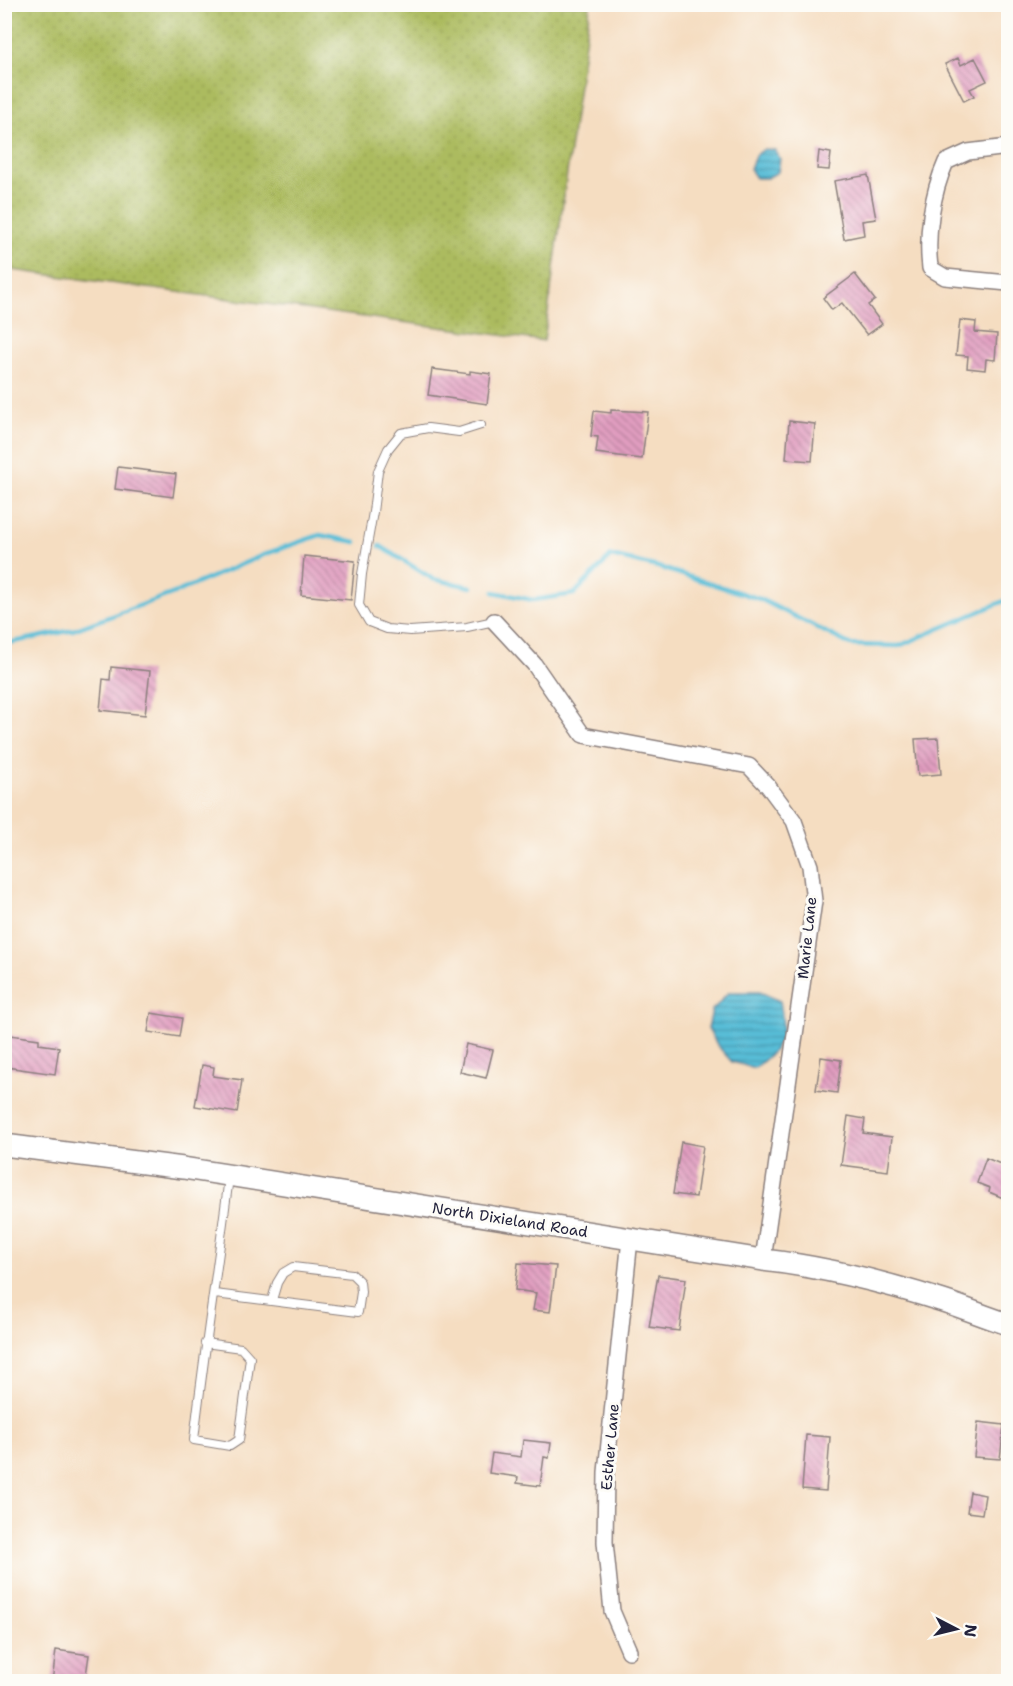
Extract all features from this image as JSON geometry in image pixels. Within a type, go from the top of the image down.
[{"type":"street","points":[[1008,147],[968,152],[946,162],[938,181],[928,248],[930,268],[945,277],[1008,283]]},
{"type":"street","name":"Marie Lane","points":[[494,621],[534,664],[583,735],[748,766],[768,786],[794,821],[810,867],[814,901],[763,1260]]},
{"type":"street","name":"North Dixieland Road","points":[[4,1145],[229,1175],[800,1264],[873,1280],[944,1301],[1008,1324]]},
{"type":"street","name":"Esther Lane","points":[[629,1651],[612,1611],[605,1542],[606,1472],[630,1239]]},
{"type":"lane","points":[[481,425],[459,432],[428,428],[401,433],[388,449],[378,471],[359,605],[369,622],[387,629],[410,631],[466,627],[494,621]]},
{"type":"lane","points":[[205,1343],[241,1348],[250,1358],[239,1440],[230,1446],[194,1440],[205,1343],[215,1294],[229,1175]]},
{"type":"lane","points":[[215,1294],[358,1311],[360,1282],[352,1274],[293,1267],[283,1273],[277,1282],[272,1300]]},
{"type":"green space","points":[[5,4],[590,5],[544,341],[5,269]]},
{"type":"water","points":[[764,149],[775,150],[780,159],[778,172],[767,178],[756,178],[750,169],[755,156]]},
{"type":"water","points":[[730,992],[760,992],[780,1001],[783,1023],[780,1039],[772,1053],[755,1068],[732,1062],[718,1046],[708,1029],[712,1010]]},
{"type":"building","points":[[958,58],[961,65],[975,58],[987,81],[970,89],[974,96],[964,101],[945,64]]},
{"type":"building","points":[[819,151],[831,153],[829,170],[817,169]]},
{"type":"building","points":[[868,175],[876,219],[862,221],[864,235],[844,239],[834,181]]},
{"type":"building","points":[[855,274],[875,300],[868,305],[882,324],[867,335],[842,303],[832,310],[823,298]]},
{"type":"building","points":[[960,320],[976,322],[975,332],[997,334],[995,360],[986,359],[985,370],[967,368],[968,356],[956,355]]},
{"type":"building","points":[[432,369],[491,374],[487,404],[428,395]]},
{"type":"building","points":[[611,410],[648,412],[642,459],[596,453],[598,437],[591,436],[594,411],[611,413]]},
{"type":"building","points":[[789,421],[815,424],[812,461],[786,459]]},
{"type":"building","points":[[118,467],[176,474],[173,497],[115,489]]},
{"type":"building","points":[[304,556],[355,561],[351,600],[301,595]]},
{"type":"building","points":[[111,667],[150,671],[145,715],[100,710],[103,679],[110,680]]},
{"type":"building","points":[[938,738],[941,774],[918,776],[915,739]]},
{"type":"building","points":[[151,1013],[182,1018],[179,1037],[148,1032]]},
{"type":"building","points":[[10,1035],[39,1039],[39,1044],[59,1047],[55,1074],[6,1067]]},
{"type":"building","points":[[466,1044],[493,1050],[486,1078],[460,1072]]},
{"type":"building","points":[[821,1057],[841,1060],[837,1093],[816,1090]]},
{"type":"building","points":[[202,1065],[214,1067],[213,1076],[242,1080],[237,1113],[195,1106]]},
{"type":"building","points":[[848,1116],[865,1119],[863,1133],[892,1137],[888,1171],[841,1165]]},
{"type":"building","points":[[681,1142],[703,1146],[696,1197],[673,1194]]},
{"type":"building","points":[[986,1158],[1008,1167],[1008,1200],[989,1192],[990,1188],[977,1183]]},
{"type":"building","points":[[518,1263],[556,1266],[550,1312],[533,1310],[536,1293],[515,1290]]},
{"type":"building","points":[[658,1275],[686,1279],[679,1331],[649,1327]]},
{"type":"building","points":[[978,1422],[1004,1425],[1000,1459],[974,1457]]},
{"type":"building","points":[[806,1435],[830,1437],[826,1491],[802,1489]]},
{"type":"building","points":[[523,1440],[551,1443],[549,1458],[544,1457],[540,1486],[517,1483],[518,1477],[489,1473],[492,1453],[521,1457]]},
{"type":"building","points":[[970,1492],[985,1495],[982,1514],[967,1512]]},
{"type":"building","points":[[56,1650],[89,1655],[85,1682],[52,1682]]},
{"type":"waterway","points":[[4,644],[73,630],[177,592],[268,553],[320,535],[356,542]]},
{"type":"waterway","points":[[380,546],[433,579],[471,587]]},
{"type":"waterway","points":[[494,592],[533,600],[574,594],[611,556],[658,567],[760,599],[851,645],[899,646],[1004,601],[1008,602]]}]
